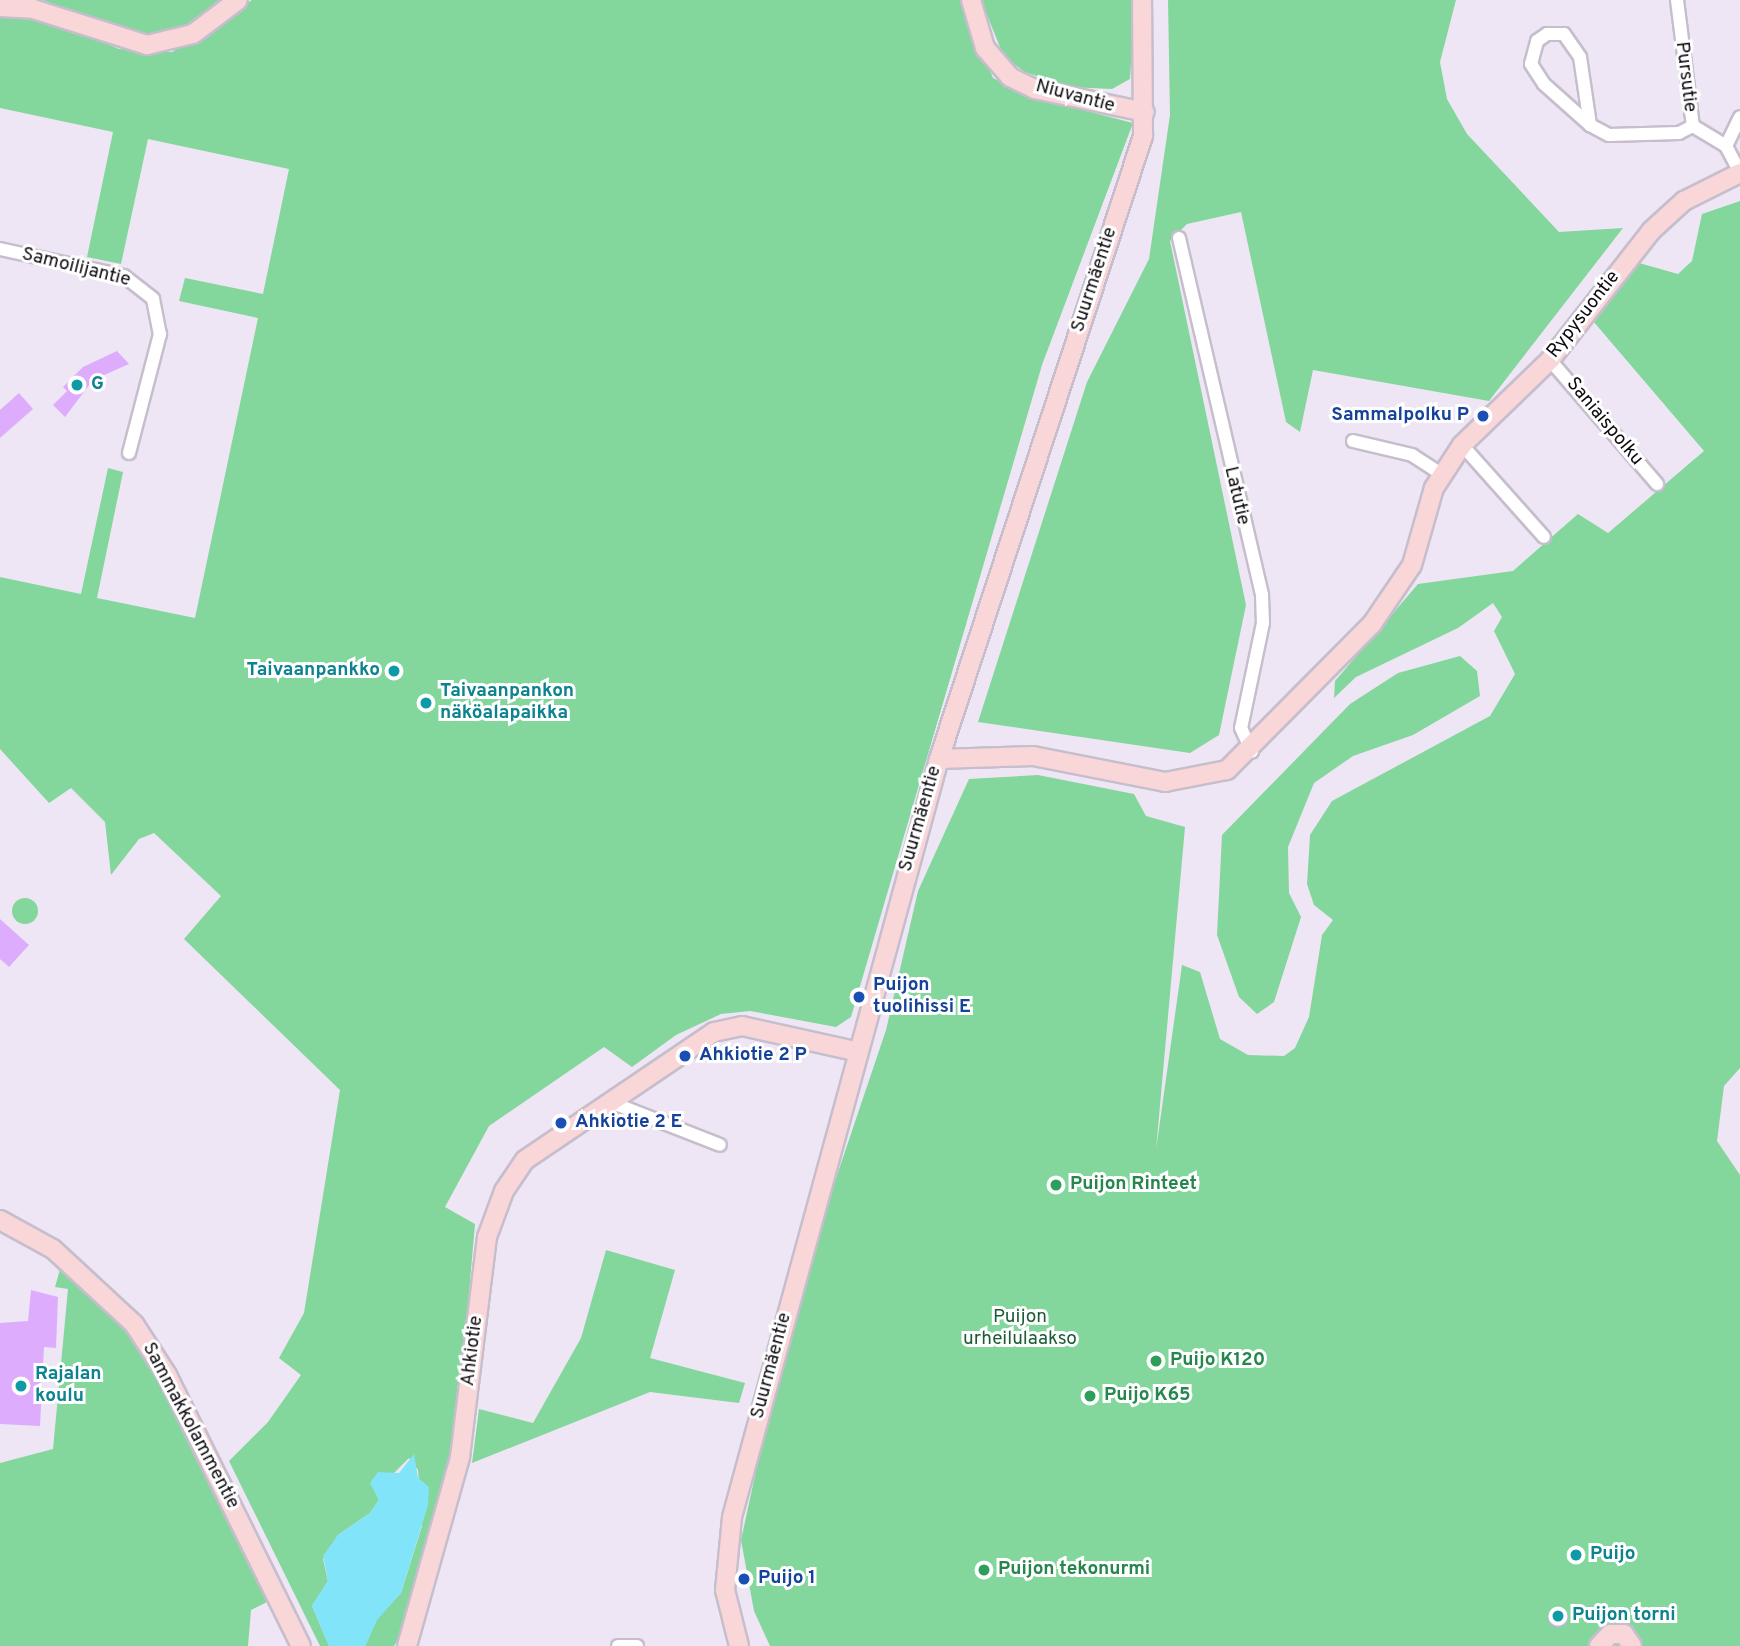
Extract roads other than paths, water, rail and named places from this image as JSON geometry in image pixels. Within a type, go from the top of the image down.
[{"type":"street","points":[[0,7],[44,12],[147,45],[193,34],[238,0]]},
{"type":"street","name":"Niuvantie","points":[[971,0],[985,48],[1010,77],[1035,89],[1145,112]]},
{"type":"street","name":"Suurmäentie","points":[[739,1646],[725,1590],[732,1517],[855,1051],[939,759],[1143,136],[1145,112],[1142,0]]},
{"type":"street","name":"Pursutie","points":[[1677,0],[1693,126],[1726,146]]},
{"type":"street","points":[[1590,125],[1580,57],[1564,34],[1547,34],[1537,41],[1531,64],[1544,84],[1590,125],[1609,135],[1679,133],[1693,126]]},
{"type":"street","points":[[1740,117],[1726,146],[1740,172]]},
{"type":"street","name":"Rypysuontie","points":[[939,759],[1032,756],[1141,777],[1206,778],[1252,752],[1372,624],[1412,565],[1440,473],[1462,445],[1550,360],[1651,231],[1684,201],[1740,172]]},
{"type":"street","name":"Latutie","points":[[1179,238],[1262,595],[1264,623],[1241,728],[1252,752]]},
{"type":"street","name":"Samoilijantie","points":[[0,249],[124,276],[153,299],[160,334],[129,453]]},
{"type":"street","name":"Saniaispolku","points":[[1550,360],[1657,484]]},
{"type":"street","points":[[1353,442],[1412,455],[1440,473]]},
{"type":"street","points":[[1462,445],[1544,537]]},
{"type":"street","name":"Ahkiotie","points":[[407,1646],[460,1457],[487,1237],[503,1191],[525,1160],[674,1055],[742,1026],[855,1051]]},
{"type":"street","points":[[608,1101],[720,1145]]},
{"type":"street","name":"Sammakkolammentie","points":[[0,1220],[53,1249],[102,1289],[140,1332],[301,1646]]},
{"type":"street","points":[[1599,1646],[1610,1634],[1624,1634],[1632,1646]]},
{"type":"street","points":[[618,1646],[637,1646]]},
{"type":"water","points":[[414,1454],[418,1478],[429,1487],[428,1505],[401,1593],[377,1620],[365,1646],[329,1646],[312,1606],[328,1581],[323,1556],[338,1535],[370,1513],[379,1500],[370,1483],[378,1472],[399,1473]]},
{"type":"place","name":"G","points":[[77,385]]},
{"type":"place","name":"Sammalpolku P","points":[[1483,416]]},
{"type":"place","name":"Taivaanpankko","points":[[394,671]]},
{"type":"place","name":"Taivaanpankon näköalapaikka","points":[[426,703]]},
{"type":"place","name":"Puijon tuolihissi E","points":[[859,997]]},
{"type":"place","name":"Ahkiotie 2 P","points":[[685,1056]]},
{"type":"place","name":"Ahkiotie 2 E","points":[[561,1123]]},
{"type":"place","name":"Puijon Rinteet","points":[[1056,1185]]},
{"type":"place","name":"Puijo K120","points":[[1156,1361]]},
{"type":"place","name":"Rajalan koulu","points":[[21,1386]]},
{"type":"place","name":"Puijo K65","points":[[1090,1396]]},
{"type":"place","name":"Puijo","points":[[1576,1555]]},
{"type":"place","name":"Puijon tekonurmi","points":[[984,1570]]},
{"type":"place","name":"Puijo 1","points":[[744,1579]]},
{"type":"place","name":"Puijon torni","points":[[1558,1616]]},
{"type":"park label","name":"Puijon urheilulaakso","points":[[1020,1329]]}]
